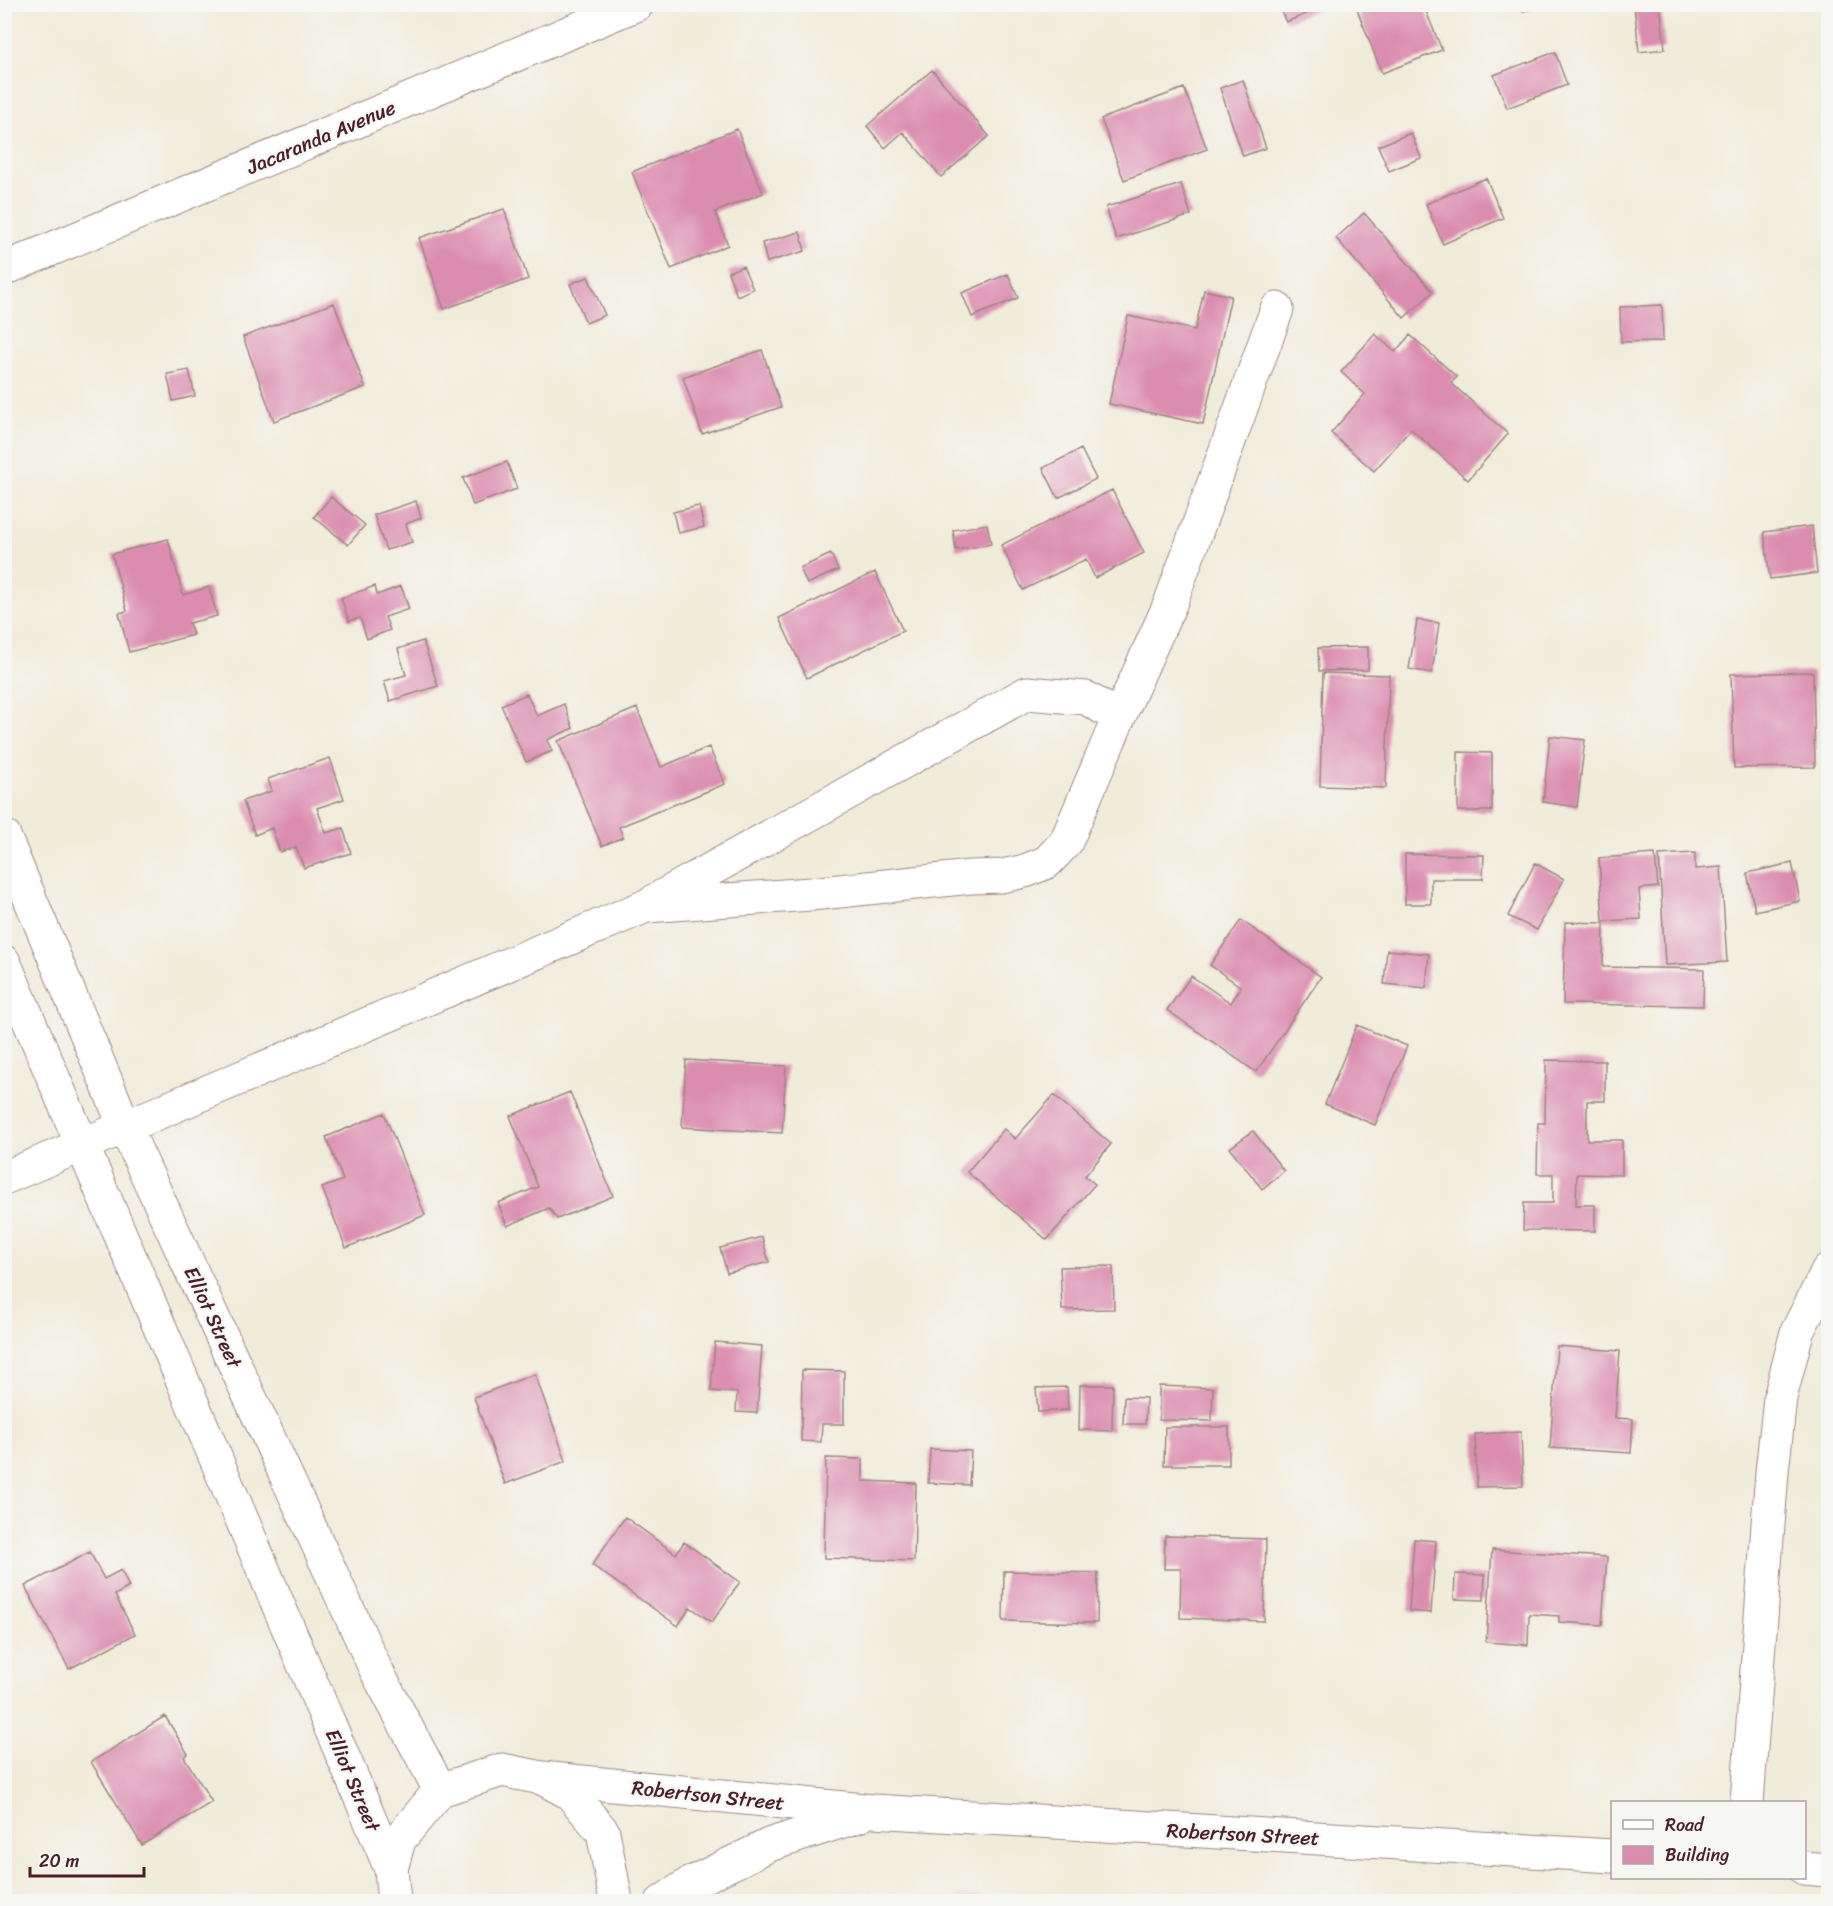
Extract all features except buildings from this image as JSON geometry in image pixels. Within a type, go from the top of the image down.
[{"type":"street","name":"Jacaranda Avenue","points":[[4,269],[637,4]]},
{"type":"street","points":[[646,906],[811,894],[971,877],[1002,876],[1047,862],[1066,842],[1170,604],[1277,309]]},
{"type":"street","points":[[4,1178],[646,906],[1027,693],[1086,698],[1119,717]]},
{"type":"street","name":"Elliot Street","points":[[4,836],[125,1127],[376,1670],[440,1790]]},
{"type":"street","name":"Elliot Street","points":[[4,962],[391,1869]]},
{"type":"street","points":[[1747,1801],[1772,1472],[1780,1398],[1797,1332],[1828,1270]]},
{"type":"street","points":[[394,1902],[391,1869],[399,1840],[440,1790],[502,1770],[542,1778],[570,1793],[603,1832],[615,1895],[613,1902]]},
{"type":"street","name":"Robertson Street","points":[[542,1778],[874,1811],[1611,1856]]},
{"type":"street","name":"Robertson Street","points":[[662,1902],[689,1884],[769,1845],[874,1811]]},
{"type":"street","points":[[1806,1868],[1828,1870]]},
{"type":"shaded area","points":[[958,1895],[1090,1901],[950,1901]]}]
